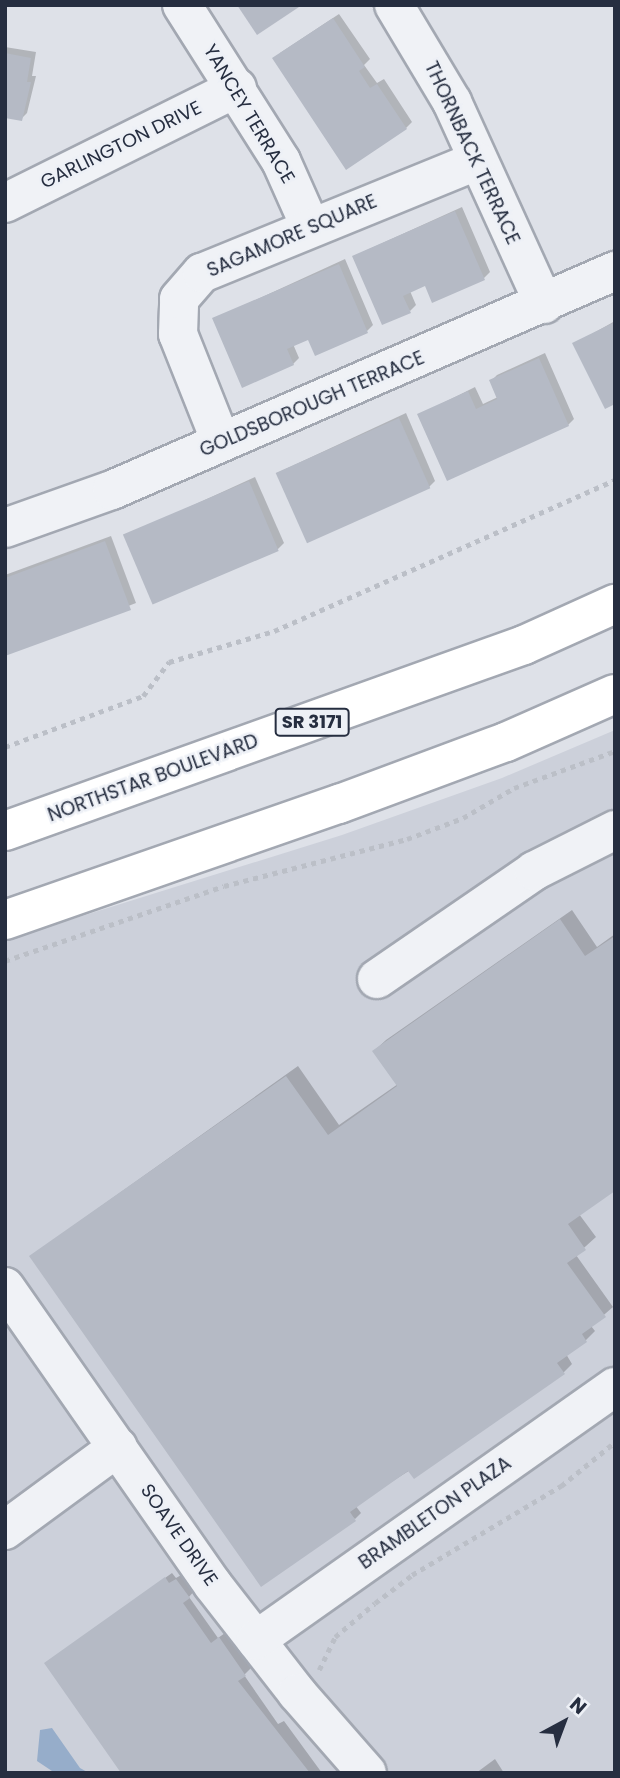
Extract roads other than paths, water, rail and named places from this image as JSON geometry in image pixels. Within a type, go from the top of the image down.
[{"type":"main road","name":"NORTHSTAR BOULEVARD","points":[[5,831],[512,650],[615,604]]},
{"type":"main road","points":[[5,920],[429,771],[615,694]]},
{"type":"street","name":"YANCEY TERRACE","points":[[182,5],[281,161],[310,226]]},
{"type":"street","name":"THORNBACK TERRACE","points":[[394,5],[434,69],[544,304]]},
{"type":"street","name":"GARLINGTON DRIVE","points":[[5,202],[237,88]]},
{"type":"street","name":"SAGAMORE SQUARE","points":[[221,442],[178,334],[178,299],[202,273],[310,226],[476,161]]},
{"type":"street","name":"GOLDSBOROUGH TERRACE","points":[[5,528],[111,489],[544,304],[615,271]]},
{"type":"street","points":[[377,979],[534,871],[615,831]]},
{"type":"street","name":"SOAVE DRIVE","points":[[5,1287],[256,1640],[297,1693],[368,1773]]},
{"type":"street","name":"BRAMBLETON PLAZA","points":[[256,1640],[615,1387]]},
{"type":"street","points":[[5,1530],[118,1447]]},
{"type":"water","points":[[52,1728],[80,1768],[89,1773],[55,1773],[37,1761],[40,1730]]}]
